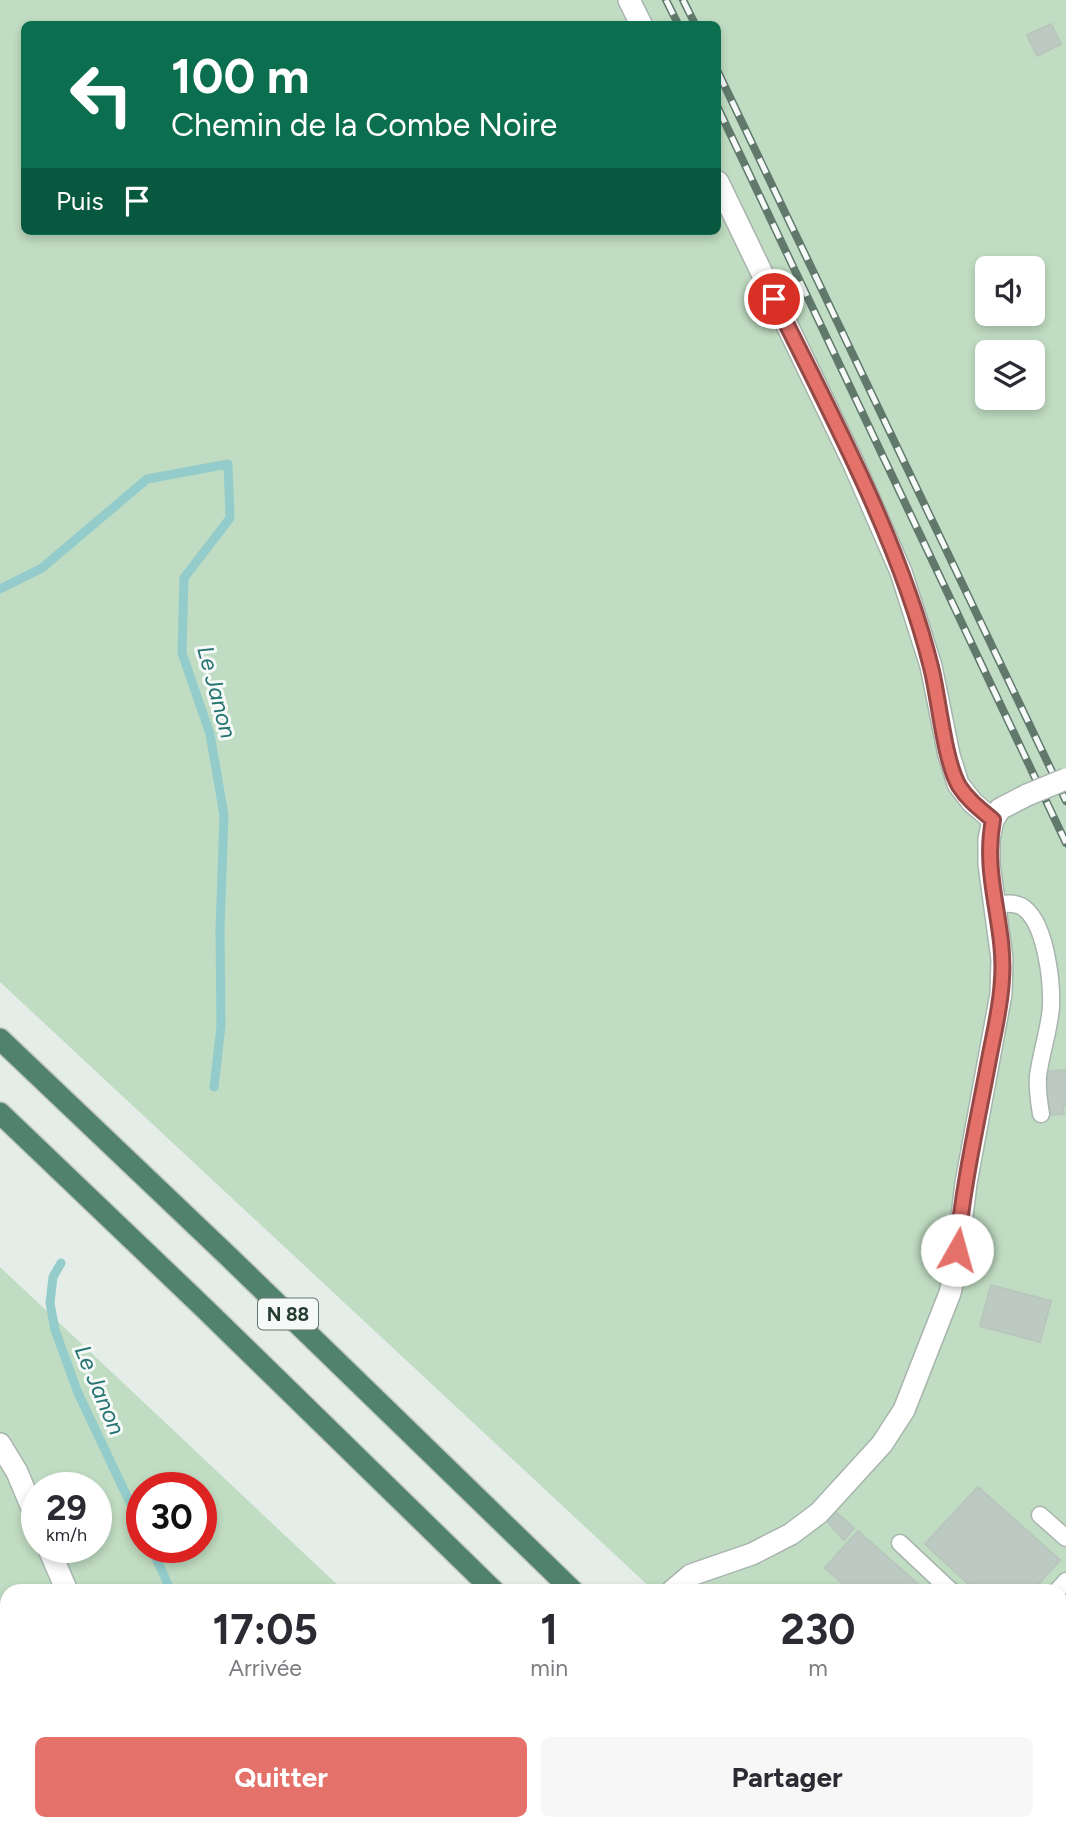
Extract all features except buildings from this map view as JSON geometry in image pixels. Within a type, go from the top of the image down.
[{"type":"highway","name":"N 88","points":[[0,1039],[229,1256],[566,1584]]},
{"type":"highway","name":"N 88","points":[[0,1113],[487,1584]]},
{"type":"street","points":[[629,0],[640,21]]},
{"type":"street","points":[[721,188],[853,462],[901,572],[931,666],[949,755],[958,784],[972,803],[993,820]]},
{"type":"street","points":[[680,1584],[691,1575],[752,1554],[791,1534],[819,1513],[883,1444],[904,1410],[950,1293],[966,1183],[1001,994],[1002,959],[989,864],[989,839],[993,820],[1000,809],[1066,779]]},
{"type":"street","points":[[0,1444],[21,1482]]},
{"type":"street","points":[[55,1563],[64,1584]]},
{"type":"lane","points":[[994,905],[1012,904],[1029,914],[1036,923],[1048,964],[1051,1007],[1044,1055],[1038,1075],[1041,1114]]},
{"type":"lane","points":[[1040,1515],[1066,1538]]},
{"type":"lane","points":[[900,1543],[944,1584]]},
{"type":"green space","points":[[0,0],[1066,0],[1066,1584],[646,1584],[0,982]]},
{"type":"green space","points":[[0,1267],[337,1584],[0,1584]]},
{"type":"waterway","name":"Le Janon","points":[[0,589],[42,568],[147,479],[228,464],[230,518],[184,578],[182,653],[210,734],[224,815],[220,929],[221,1026],[214,1087]]},
{"type":"waterway","name":"Le Janon","points":[[61,1263],[53,1277],[50,1303],[55,1330],[78,1393],[126,1494]]},
{"type":"waterway","name":"Le Janon","points":[[158,1563],[168,1584]]},
{"type":"railway","points":[[666,0],[676,21]]},
{"type":"railway","points":[[683,0],[694,21]]},
{"type":"railway","points":[[721,78],[1066,801]]},
{"type":"railway","points":[[721,114],[1066,843]]},
{"type":"route","points":[[774,299],[853,462],[901,572],[931,666],[949,755],[958,784],[972,803],[993,820],[989,839],[989,864],[1003,976],[966,1183],[957,1250]]}]
